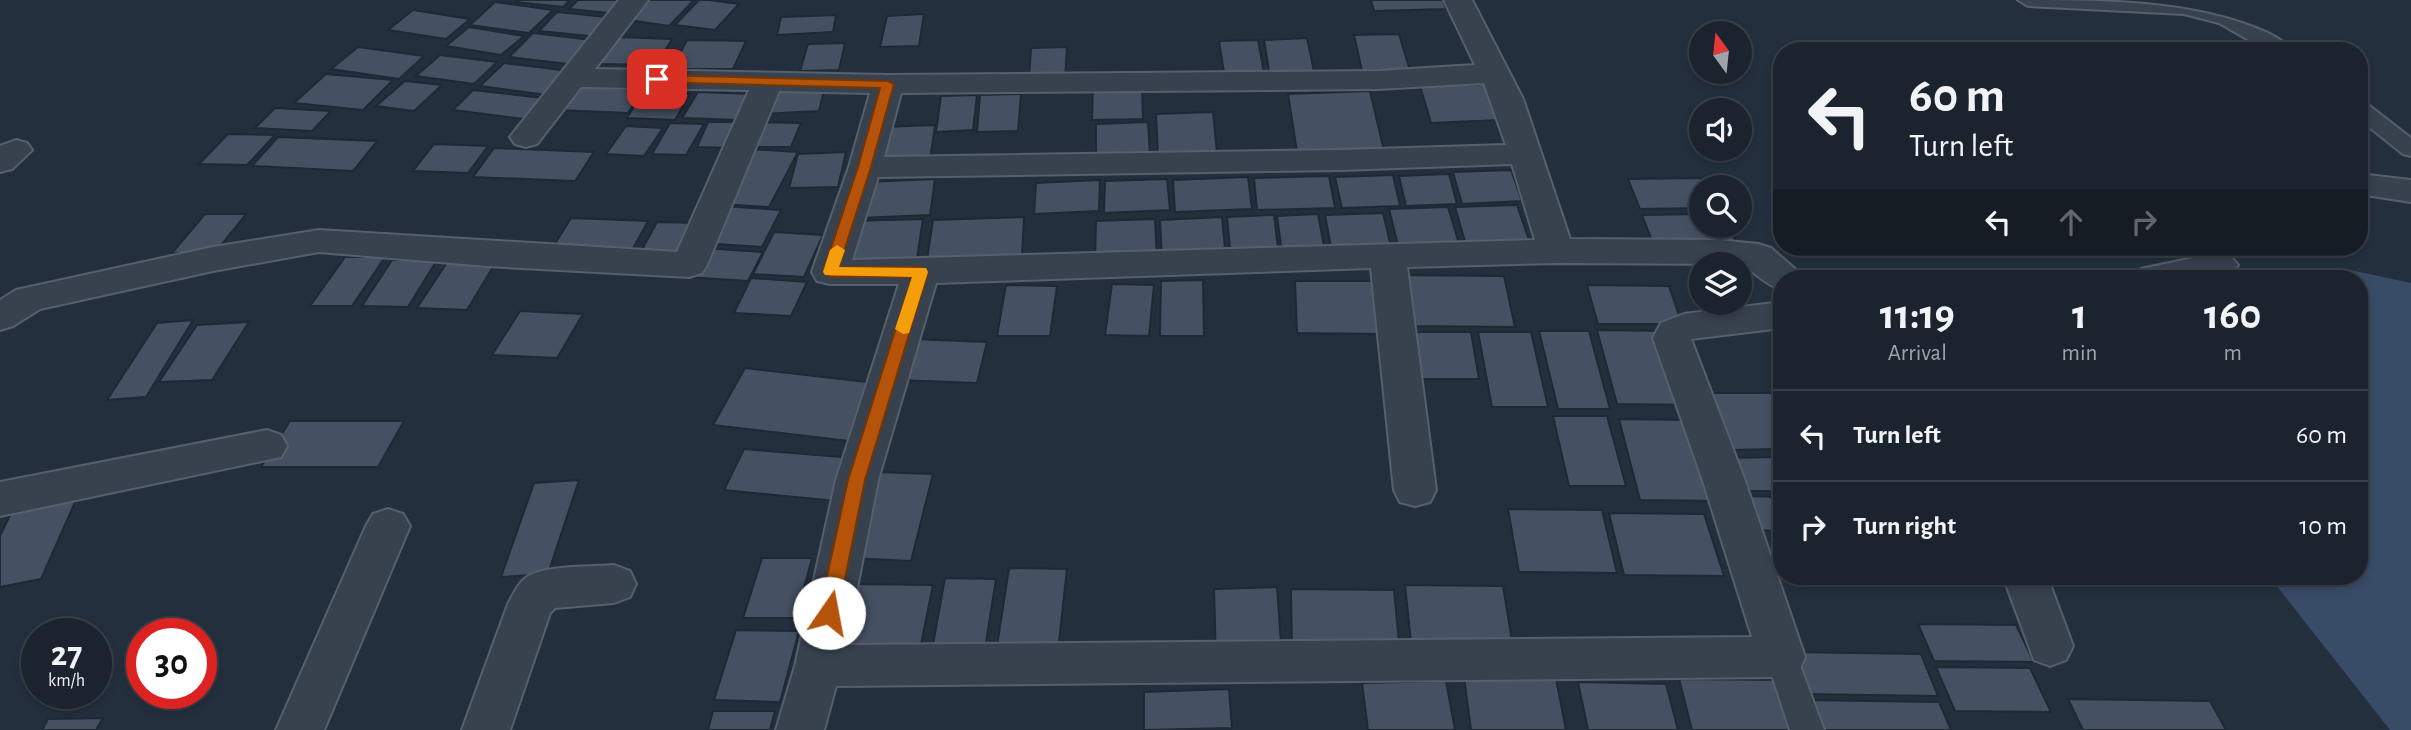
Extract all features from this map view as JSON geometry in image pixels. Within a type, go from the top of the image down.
[{"type":"street","points":[[526,137],[634,0]]},
{"type":"street","points":[[1458,0],[1496,73],[1556,251]]},
{"type":"street","points":[[575,78],[888,84],[1378,80],[1496,73]]},
{"type":"street","points":[[10,300],[214,259],[320,241],[487,254],[689,265],[768,81]]},
{"type":"street","points":[[888,84],[865,167],[830,272],[921,272],[1183,261],[1556,251],[1718,252],[1758,256],[1773,279]]},
{"type":"street","points":[[865,167],[1341,160],[1524,154]]},
{"type":"street","points":[[2368,185],[2411,191]]},
{"type":"street","points":[[2195,270],[2220,265],[2212,256]]},
{"type":"street","points":[[1388,257],[1415,490]]},
{"type":"street","points":[[800,730],[818,666],[857,480],[921,272]]},
{"type":"street","points":[[818,666],[1782,657],[1724,481],[1672,338],[1674,332],[1684,327],[1773,293]]},
{"type":"street","points":[[0,499],[267,446]]},
{"type":"street","points":[[300,730],[388,526]]},
{"type":"street","points":[[486,730],[531,604],[543,590],[614,584]]},
{"type":"street","points":[[2028,585],[2050,646]]},
{"type":"lane","points":[[2028,0],[2166,5],[2207,12],[2248,28],[2269,42]]},
{"type":"lane","points":[[2368,116],[2411,149]]},
{"type":"lane","points":[[1782,657],[1807,730]]},
{"type":"water","points":[[2368,274],[2411,283],[2411,730],[2390,730],[2276,585],[2368,585]]},
{"type":"building","points":[[570,0],[563,7],[516,2]]},
{"type":"building","points":[[578,0],[632,0],[619,14],[569,9]]},
{"type":"building","points":[[642,0],[694,0],[669,26],[623,19]]},
{"type":"building","points":[[699,0],[739,4],[715,30],[675,25]]},
{"type":"building","points":[[1371,0],[1443,0],[1446,9],[1374,11]]},
{"type":"building","points":[[495,2],[553,10],[529,33],[470,25]]},
{"type":"building","points":[[413,10],[470,19],[446,39],[388,30]]},
{"type":"building","points":[[557,12],[617,18],[600,37],[539,31]]},
{"type":"building","points":[[924,14],[919,46],[880,47],[887,16]]},
{"type":"building","points":[[836,15],[833,32],[777,35],[781,17]]},
{"type":"building","points":[[469,27],[524,36],[501,55],[446,46]]},
{"type":"building","points":[[533,33],[600,41],[576,65],[509,57]]},
{"type":"building","points":[[1399,34],[1411,74],[1363,75],[1354,35]]},
{"type":"building","points":[[617,37],[672,39],[656,65],[599,64]]},
{"type":"building","points":[[1307,38],[1315,76],[1270,77],[1264,40]]},
{"type":"building","points":[[687,40],[746,41],[733,69],[672,69]]},
{"type":"building","points":[[1258,40],[1265,78],[1225,79],[1219,41]]},
{"type":"building","points":[[845,43],[839,70],[800,71],[808,44]]},
{"type":"building","points":[[358,47],[424,56],[399,79],[331,69]]},
{"type":"building","points":[[1067,47],[1065,78],[1029,79],[1031,48]]},
{"type":"building","points":[[440,55],[497,62],[474,84],[416,76]]},
{"type":"building","points":[[504,63],[570,71],[547,95],[480,86]]},
{"type":"building","points":[[326,74],[393,80],[363,110],[294,103]]},
{"type":"building","points":[[405,81],[442,85],[414,111],[376,106]]},
{"type":"building","points":[[1487,84],[1499,120],[1431,123],[1420,86]]},
{"type":"building","points":[[574,86],[643,90],[628,113],[557,110]]},
{"type":"building","points":[[825,86],[819,111],[760,114],[769,87]]},
{"type":"building","points":[[1142,86],[1143,119],[1092,120],[1093,87]]},
{"type":"building","points":[[473,90],[542,98],[524,119],[453,110]]},
{"type":"building","points":[[1370,91],[1385,155],[1298,158],[1288,94]]},
{"type":"building","points":[[643,92],[690,94],[675,120],[627,118]]},
{"type":"building","points":[[698,92],[753,94],[740,120],[682,118]]},
{"type":"building","points":[[1021,94],[1018,131],[977,132],[980,95]]},
{"type":"building","points":[[977,95],[973,130],[936,132],[941,96]]},
{"type":"building","points":[[275,108],[331,111],[312,131],[255,128]]},
{"type":"building","points":[[1213,112],[1217,153],[1158,155],[1156,114]]},
{"type":"building","points":[[708,122],[745,122],[734,148],[697,147]]},
{"type":"building","points":[[755,122],[801,123],[791,147],[745,147]]},
{"type":"building","points":[[1148,122],[1150,156],[1096,158],[1096,124]]},
{"type":"building","points":[[670,123],[704,124],[686,155],[652,154]]},
{"type":"building","points":[[935,125],[930,161],[875,163],[882,127]]},
{"type":"building","points":[[626,126],[663,128],[644,156],[606,154]]},
{"type":"building","points":[[228,134],[275,135],[247,165],[199,164]]},
{"type":"building","points":[[278,137],[377,141],[353,171],[252,166]]},
{"type":"building","points":[[434,144],[488,146],[468,173],[413,171]]},
{"type":"building","points":[[494,148],[594,152],[575,181],[473,177]]},
{"type":"building","points":[[748,149],[798,152],[769,207],[718,204]]},
{"type":"building","points":[[846,152],[838,187],[789,188],[798,154]]},
{"type":"building","points":[[1511,170],[1522,201],[1462,204],[1453,172]]},
{"type":"building","points":[[1449,174],[1457,204],[1406,206],[1399,176]]},
{"type":"building","points":[[1393,175],[1400,206],[1342,208],[1335,177]]},
{"type":"building","points":[[1329,176],[1335,208],[1257,210],[1254,178]]},
{"type":"building","points":[[1248,177],[1252,209],[1175,212],[1173,180]]},
{"type":"building","points":[[1689,178],[1689,208],[1640,209],[1628,179]]},
{"type":"building","points":[[935,179],[930,215],[858,218],[866,182]]},
{"type":"building","points":[[1167,179],[1170,210],[1104,213],[1105,181]]},
{"type":"building","points":[[1100,180],[1099,211],[1034,214],[1036,183]]},
{"type":"building","points":[[1517,205],[1531,246],[1467,248],[1455,207]]},
{"type":"building","points":[[721,206],[781,210],[762,247],[701,243]]},
{"type":"building","points":[[1448,207],[1460,247],[1399,249],[1389,209]]},
{"type":"building","points":[[1383,213],[1392,251],[1332,253],[1325,215]]},
{"type":"building","points":[[205,214],[246,214],[214,254],[172,253]]},
{"type":"building","points":[[1318,214],[1325,251],[1282,253],[1277,216]]},
{"type":"building","points":[[1689,214],[1689,238],[1734,238],[1738,247],[1655,248],[1642,215]]},
{"type":"building","points":[[1274,215],[1279,256],[1231,258],[1227,217]]},
{"type":"building","points":[[1024,217],[1022,256],[927,259],[933,220]]},
{"type":"building","points":[[1222,217],[1226,259],[1162,261],[1160,220]]},
{"type":"building","points":[[571,218],[648,221],[630,254],[551,250]]},
{"type":"building","points":[[923,219],[916,265],[843,267],[852,221]]},
{"type":"building","points":[[1155,219],[1157,259],[1095,261],[1096,221]]},
{"type":"building","points":[[657,222],[699,223],[681,260],[637,259]]},
{"type":"building","points":[[774,232],[823,235],[804,277],[753,274]]},
{"type":"building","points":[[702,248],[763,252],[748,281],[686,277]]},
{"type":"building","points":[[345,257],[385,257],[352,306],[310,306]]},
{"type":"building","points":[[392,260],[437,260],[408,307],[362,306]]},
{"type":"building","points":[[448,261],[496,262],[467,310],[417,308]]},
{"type":"building","points":[[1396,275],[1504,276],[1515,327],[1403,326]]},
{"type":"building","points":[[751,278],[807,282],[791,316],[734,313]]},
{"type":"building","points":[[1203,280],[1204,336],[1160,336],[1161,281]]},
{"type":"building","points":[[1295,281],[1376,281],[1382,334],[1297,333]]},
{"type":"building","points":[[1112,284],[1154,285],[1149,336],[1105,335]]},
{"type":"building","points":[[1006,285],[1057,286],[1050,336],[997,336]]},
{"type":"building","points":[[1587,285],[1669,286],[1682,324],[1598,324]]},
{"type":"building","points":[[520,311],[583,314],[557,358],[492,355]]},
{"type":"building","points":[[193,320],[146,397],[107,400],[157,323]]},
{"type":"building","points":[[249,322],[212,380],[159,382],[197,325]]},
{"type":"building","points":[[1597,330],[1669,331],[1694,405],[1617,404]]},
{"type":"building","points":[[1539,331],[1589,331],[1610,409],[1558,409]]},
{"type":"building","points":[[1410,332],[1471,332],[1479,379],[1416,379]]},
{"type":"building","points":[[1478,332],[1531,332],[1548,407],[1492,407]]},
{"type":"building","points":[[911,339],[987,342],[977,383],[900,380]]},
{"type":"building","points":[[745,368],[884,384],[858,442],[713,425]]},
{"type":"building","points":[[1702,393],[1773,393],[1773,449],[1722,450]]},
{"type":"building","points":[[1553,416],[1607,416],[1626,486],[1569,486]]},
{"type":"building","points":[[1619,419],[1691,420],[1716,501],[1640,500]]},
{"type":"building","points":[[290,421],[404,421],[378,467],[261,467]]},
{"type":"building","points":[[744,449],[853,458],[836,501],[724,490]]},
{"type":"building","points":[[1773,457],[1773,491],[1738,491],[1725,458]]},
{"type":"building","points":[[874,472],[933,474],[911,561],[849,558]]},
{"type":"building","points":[[579,480],[548,574],[501,577],[534,483]]},
{"type":"building","points":[[1740,496],[1773,497],[1773,531],[1751,530]]},
{"type":"building","points":[[76,500],[41,579],[0,587],[0,536],[12,511]]},
{"type":"building","points":[[1508,509],[1602,510],[1617,573],[1519,572]]},
{"type":"building","points":[[1609,513],[1704,514],[1724,576],[1624,575]]},
{"type":"building","points":[[762,558],[812,558],[796,618],[743,618]]},
{"type":"building","points":[[1009,568],[1067,569],[1057,660],[995,659]]},
{"type":"building","points":[[945,578],[996,579],[983,662],[930,661]]},
{"type":"building","points":[[847,584],[933,585],[920,649],[831,648]]},
{"type":"building","points":[[1405,585],[1503,586],[1514,653],[1412,651]]},
{"type":"building","points":[[1277,587],[1282,658],[1216,660],[1214,589]]},
{"type":"building","points":[[1291,589],[1394,590],[1400,653],[1292,652]]},
{"type":"building","points":[[1918,624],[2016,625],[2034,662],[1934,661]]},
{"type":"building","points":[[736,630],[799,631],[780,702],[714,700]]},
{"type":"building","points":[[1789,652],[1921,654],[1938,696],[1802,694]]},
{"type":"building","points":[[1936,667],[2030,668],[2051,712],[1955,711]]},
{"type":"building","points":[[1464,677],[1556,679],[1566,730],[1471,730]]},
{"type":"building","points":[[1679,679],[1783,680],[1799,730],[1692,730]]},
{"type":"building","points":[[1446,681],[1455,730],[1368,730],[1362,683]]},
{"type":"building","points":[[1578,682],[1666,684],[1678,730],[1588,730]]},
{"type":"building","points":[[1229,689],[1232,728],[1144,730],[1144,692]]},
{"type":"building","points":[[2068,699],[2210,701],[2226,730],[2083,730]]},
{"type":"building","points":[[1801,700],[1939,702],[1951,730],[1811,730]]},
{"type":"building","points":[[713,711],[775,711],[770,730],[708,730]]},
{"type":"building","points":[[103,718],[96,730],[42,730],[48,719]]},
{"type":"slow traffic","points":[[837,250],[830,272],[921,272],[903,329]]},
{"type":"route","points":[[657,79],[888,84],[865,167],[830,272],[921,272],[857,480],[829,613]]}]
